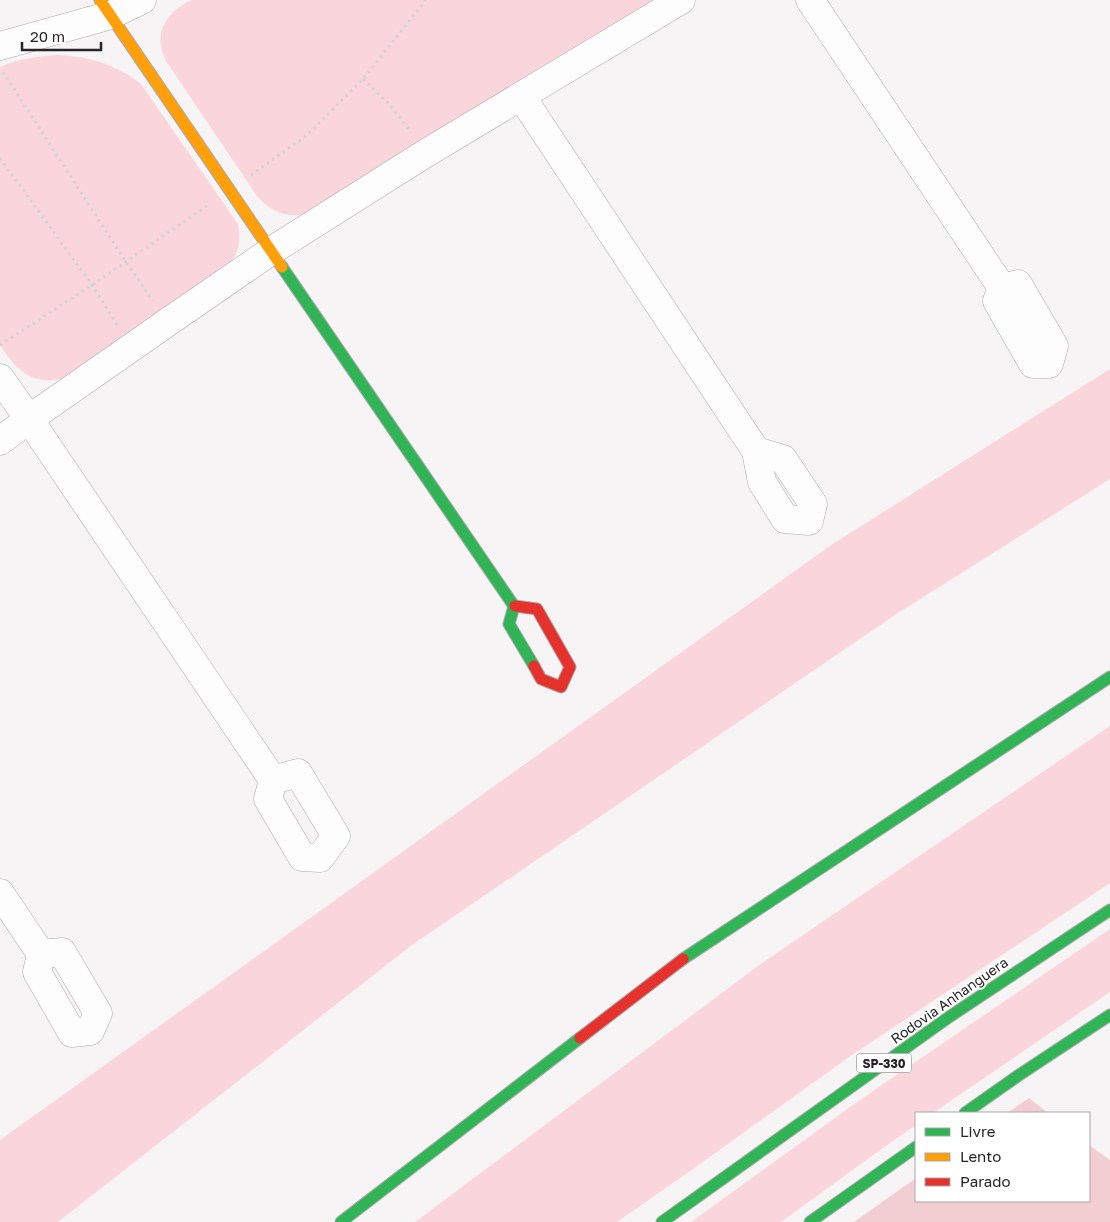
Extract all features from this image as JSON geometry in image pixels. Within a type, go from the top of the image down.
[{"type":"main road","points":[[106,8],[514,606],[537,609],[570,667],[561,687],[541,679],[508,624],[514,606]]},
{"type":"main road","points":[[342,1222],[673,966],[1110,677]]},
{"type":"main road","name":"Rodovia Anhanguera","points":[[662,1222],[949,1017],[1110,910]]},
{"type":"main road","points":[[966,1112],[1110,1015]]},
{"type":"main road","points":[[810,1222],[915,1148]]},
{"type":"street","points":[[0,46],[106,8],[142,0]]},
{"type":"street","points":[[0,441],[271,251],[423,155],[681,0]]},
{"type":"street","points":[[810,0],[1002,288]]},
{"type":"street","points":[[522,96],[756,450]]},
{"type":"street","points":[[0,378],[273,780]]},
{"type":"street","points":[[0,893],[41,954]]},
{"type":"path","points":[[0,68],[126,262],[168,322]]},
{"type":"path","points":[[363,79],[388,103],[410,129],[423,155]]},
{"type":"path","points":[[0,158],[92,285],[132,347]]},
{"type":"shaded area","points":[[192,0],[656,0],[303,215],[290,215],[272,209],[257,196],[166,61],[160,42],[164,24],[175,10]]},
{"type":"shaded area","points":[[57,55],[98,61],[113,67],[141,84],[238,224],[239,235],[237,251],[228,266],[68,377],[46,380],[36,379],[20,370],[0,345],[0,67],[28,58]]},
{"type":"shaded area","points":[[1110,369],[1110,479],[895,615],[412,945],[58,1222],[0,1222],[0,1140],[831,545]]},
{"type":"shaded area","points":[[1110,726],[1110,883],[852,1055],[617,1222],[415,1222],[762,963]]},
{"type":"shaded area","points":[[1110,929],[1110,992],[934,1112],[915,1112],[915,1126],[781,1222],[691,1222],[857,1102]]},
{"type":"shaded area","points":[[1029,1098],[1047,1112],[1008,1112]]},
{"type":"shaded area","points":[[1090,1146],[1110,1160],[1110,1222],[854,1222],[915,1179],[915,1202],[1090,1202]]},
{"type":"traffic: fast","points":[[282,267],[515,606]]},
{"type":"traffic: fast","points":[[514,606],[509,624],[534,666]]},
{"type":"traffic: fast","points":[[683,959],[1110,677]]},
{"type":"traffic: fast","points":[[662,1222],[949,1017],[1110,910]]},
{"type":"traffic: fast","points":[[966,1112],[1110,1015]]},
{"type":"traffic: fast","points":[[341,1222],[580,1038]]},
{"type":"traffic: fast","points":[[810,1222],[915,1148]]},
{"type":"traffic: slow","points":[[100,0],[282,267]]},
{"type":"traffic: jam","points":[[515,606],[537,609],[570,667],[561,687],[541,679],[534,666]]},
{"type":"traffic: jam","points":[[580,1038],[683,959]]}]
